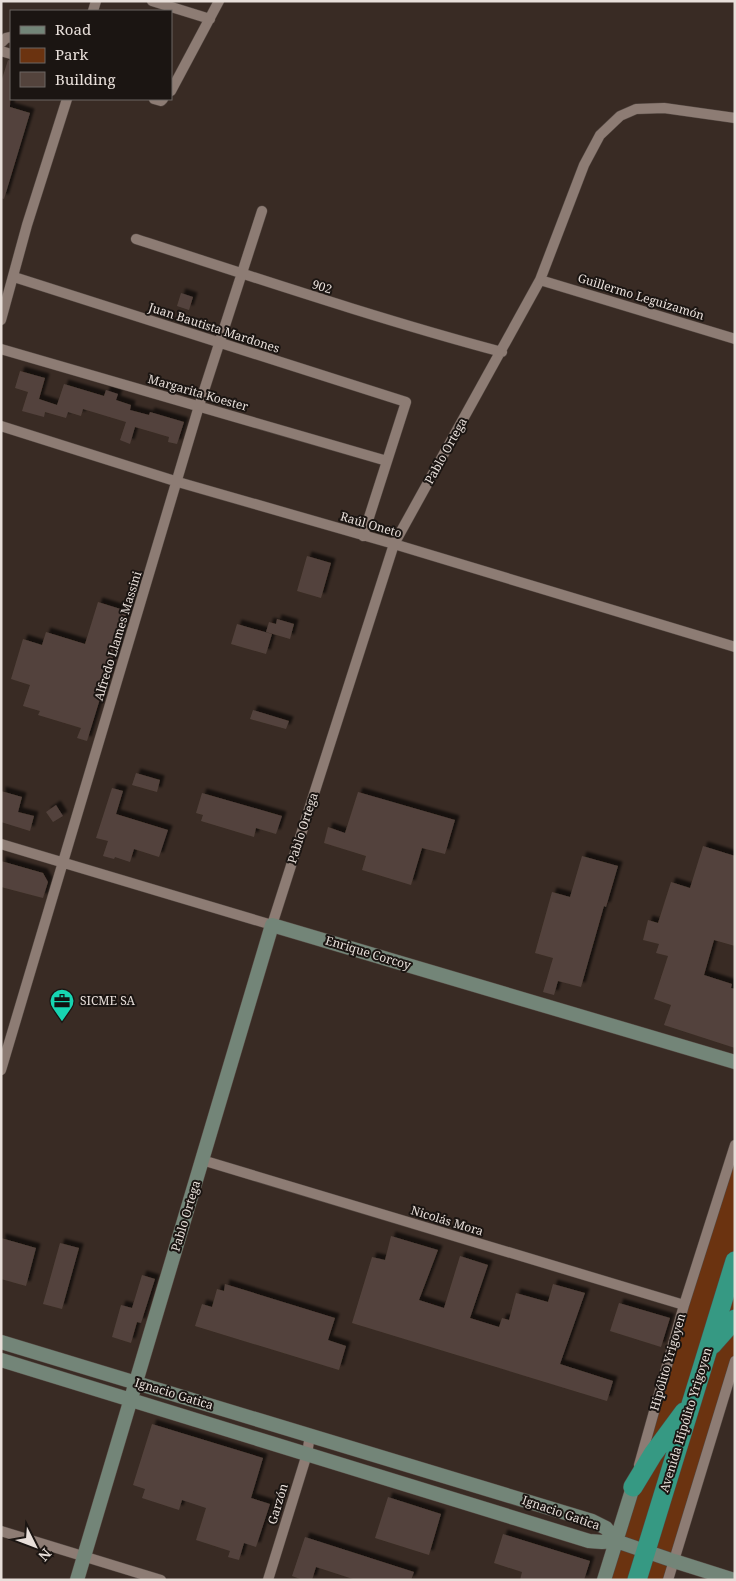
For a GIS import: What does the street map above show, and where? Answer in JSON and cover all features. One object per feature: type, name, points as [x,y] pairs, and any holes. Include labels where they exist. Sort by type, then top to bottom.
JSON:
[{"type":"highway","name":"Avenida Hipólito Yrigoyen","points":[[636,1578],[735,1261]]},
{"type":"highway","points":[[708,1350],[735,1319]]},
{"type":"highway","points":[[633,1487],[658,1447],[691,1404]]},
{"type":"main road","name":"Enrique Corcoy","points":[[272,925],[735,1062]]},
{"type":"main road","name":"Pablo Ortega","points":[[77,1580],[272,925]]},
{"type":"main road","name":"Ignacio Gatica","points":[[1,1342],[592,1521],[606,1528],[616,1541]]},
{"type":"main road","name":"Ignacio Gatica","points":[[1,1360],[131,1398],[589,1541],[616,1541]]},
{"type":"main road","name":"Hipólito Yrigoyen","points":[[604,1580],[633,1487]]},
{"type":"main road","points":[[616,1541],[734,1580]]},
{"type":"street","points":[[152,1],[210,19]]},
{"type":"street","points":[[172,89],[219,1]]},
{"type":"street","points":[[1,320],[27,226],[67,100]]},
{"type":"street","name":"Pablo Ortega","points":[[272,925],[394,544],[502,352],[540,280],[584,165],[600,136],[620,116],[636,109],[664,108],[735,118]]},
{"type":"street","name":"Alfredo Llames Massini","points":[[1,1070],[178,482],[199,406],[262,210]]},
{"type":"street","name":"902","points":[[136,239],[420,330],[502,352]]},
{"type":"street","name":"Juan Bautista Mardones","points":[[14,278],[406,402],[387,461]]},
{"type":"street","name":"Guillermo Leguizamón","points":[[540,280],[735,339]]},
{"type":"street","name":"Margarita Koester","points":[[1,349],[387,461]]},
{"type":"street","name":"Raúl Oneto","points":[[1,426],[178,482],[394,544],[735,647]]},
{"type":"street","points":[[363,536],[387,461]]},
{"type":"street","name":"Enrique Corcoy","points":[[1,844],[272,925]]},
{"type":"street","name":"Hipólito Yrigoyen","points":[[633,1487],[684,1305],[735,1146]]},
{"type":"street","name":"Nicolás Mora","points":[[202,1160],[684,1305]]},
{"type":"street","points":[[668,1580],[735,1361]]},
{"type":"street","name":"Garzón","points":[[268,1580],[307,1454],[310,1436]]},
{"type":"street","points":[[1,1531],[161,1580]]},
{"type":"green space","points":[[735,1145],[735,1361],[668,1580],[604,1580]]},
{"type":"building","points":[[8,60],[10,61],[10,107],[30,113],[4,199],[1,198],[1,82]]},
{"type":"building","points":[[181,293],[193,297],[189,310],[177,306]]},
{"type":"building","points":[[20,371],[45,378],[39,399],[57,405],[64,384],[104,396],[106,390],[118,394],[116,400],[131,405],[130,410],[149,415],[150,412],[184,422],[177,444],[168,442],[169,437],[135,427],[130,444],[120,440],[126,422],[83,409],[81,416],[68,412],[66,418],[45,412],[44,417],[22,411],[28,392],[15,388]]},
{"type":"building","points":[[307,556],[331,563],[321,598],[297,591]]},
{"type":"building","points":[[98,602],[127,611],[87,741],[77,738],[81,728],[38,715],[40,711],[23,706],[30,685],[11,679],[23,639],[42,645],[46,632],[85,644]]},
{"type":"building","points":[[277,619],[294,624],[290,639],[266,632],[269,622],[276,624]]},
{"type":"building","points":[[237,624],[272,634],[266,654],[231,644]]},
{"type":"building","points":[[253,710],[289,721],[286,729],[250,719]]},
{"type":"building","points":[[136,773],[160,780],[157,792],[132,785]]},
{"type":"building","points":[[112,788],[123,791],[116,814],[168,830],[159,857],[134,849],[130,862],[115,857],[114,859],[103,856],[108,841],[96,838]]},
{"type":"building","points":[[1,791],[22,797],[18,812],[34,816],[30,831],[1,822]]},
{"type":"building","points":[[358,792],[455,820],[445,854],[422,848],[411,885],[362,870],[366,856],[324,843],[328,827],[345,833]]},
{"type":"building","points":[[202,793],[282,816],[276,834],[256,828],[254,837],[201,821],[203,815],[196,813]]},
{"type":"building","points":[[56,805],[63,816],[53,822],[46,812]]},
{"type":"building","points":[[703,846],[735,856],[735,946],[714,940],[704,975],[732,984],[731,988],[735,989],[735,1048],[664,1025],[671,1005],[654,999],[668,956],[656,953],[659,944],[643,940],[648,920],[658,923],[671,882],[690,888]]},
{"type":"building","points":[[582,856],[618,866],[606,907],[604,906],[581,987],[558,981],[554,995],[543,992],[553,958],[535,953],[552,892],[570,897]]},
{"type":"building","points":[[1,861],[43,873],[48,882],[43,898],[1,887]]},
{"type":"building","points":[[391,1236],[438,1250],[419,1300],[444,1308],[460,1256],[488,1265],[470,1318],[499,1327],[502,1318],[509,1320],[516,1293],[548,1302],[553,1284],[585,1293],[560,1364],[613,1381],[607,1401],[352,1323],[372,1257],[385,1260]]},
{"type":"building","points":[[1,1238],[36,1248],[26,1286],[1,1279]]},
{"type":"building","points":[[60,1243],[79,1248],[62,1309],[43,1304]]},
{"type":"building","points":[[142,1275],[155,1279],[141,1323],[137,1322],[131,1343],[112,1337],[121,1305],[132,1308]]},
{"type":"building","points":[[225,1284],[335,1318],[328,1340],[346,1346],[339,1370],[195,1326],[202,1304],[212,1307],[217,1289],[224,1291]]},
{"type":"building","points":[[619,1303],[670,1318],[661,1347],[610,1331]]},
{"type":"building","points":[[152,1424],[263,1458],[251,1498],[270,1504],[256,1547],[244,1543],[239,1560],[228,1557],[230,1551],[196,1540],[206,1508],[182,1500],[179,1510],[142,1498],[145,1489],[133,1485]]},
{"type":"building","points":[[388,1497],[441,1514],[429,1555],[375,1538]]},
{"type":"building","points":[[503,1534],[590,1561],[584,1580],[520,1580],[522,1572],[494,1563]]},
{"type":"building","points":[[305,1537],[414,1572],[411,1580],[356,1580],[316,1567],[312,1580],[303,1580],[292,1576]]},
{"type":"place","name":"SICME SA","points":[[62,1022]]}]
